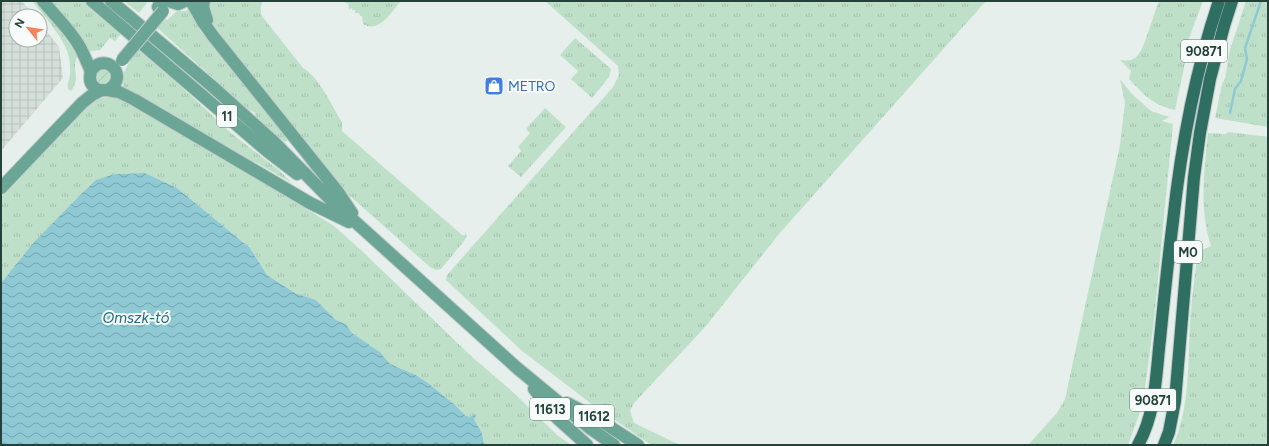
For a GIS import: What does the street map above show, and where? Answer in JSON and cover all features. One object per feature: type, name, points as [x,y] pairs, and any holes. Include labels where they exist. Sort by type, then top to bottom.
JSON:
[{"type":"highway","name":"90871","points":[[1138,445],[1143,436],[1151,413],[1173,220],[1192,102],[1202,55],[1219,1]]},
{"type":"highway","name":"M0","points":[[1164,445],[1169,432],[1175,401],[1194,177],[1200,133],[1215,57],[1232,1]]},
{"type":"main road","points":[[43,1],[78,44],[90,74],[93,86],[104,90],[121,93],[135,100],[310,203],[363,229]]},
{"type":"main road","name":"11","points":[[92,1],[267,151],[331,200]]},
{"type":"main road","name":"11","points":[[111,1],[213,87],[274,142],[331,200],[517,368],[591,429],[614,445]]},
{"type":"main road","points":[[56,129],[83,93],[90,74],[97,64],[106,63],[119,58],[165,5],[185,1]]},
{"type":"main road","points":[[191,1],[213,36],[338,192],[363,229]]},
{"type":"main road","points":[[204,1],[203,7],[206,19],[213,36]]},
{"type":"main road","points":[[1,188],[82,103],[92,95],[114,85],[117,77],[116,73],[119,58]]},
{"type":"main road","points":[[106,63],[112,66],[116,73]]},
{"type":"main road","name":"11613","points":[[517,368],[557,418],[587,445]]},
{"type":"main road","name":"11612","points":[[546,393],[598,418],[638,445]]},
{"type":"shaded area","points":[[1,1],[22,1],[28,8],[8,8],[8,48],[48,48],[48,33],[59,47],[63,78],[1,151]]},
{"type":"green space","points":[[32,1],[38,1],[43,8],[38,8]]},
{"type":"green space","points":[[49,1],[89,1],[124,30],[115,41],[110,38],[100,50],[85,52]]},
{"type":"green space","points":[[124,1],[145,1],[147,3],[139,13]]},
{"type":"green space","points":[[208,1],[263,1],[261,5],[262,16],[303,68],[315,78],[325,92],[342,122],[342,131],[462,235],[465,235],[465,231],[467,236],[464,241],[441,269],[436,270],[430,267],[336,182],[214,30],[208,15]]},
{"type":"green space","points":[[345,1],[401,1],[380,24],[369,26],[363,24],[362,16],[360,16],[359,13],[355,13],[355,10],[352,10],[352,8],[349,9],[348,3],[346,4]]},
{"type":"green space","points":[[545,1],[986,1],[779,234],[706,326],[634,403],[630,411],[634,423],[680,445],[651,445],[589,402],[521,350],[446,280],[447,275],[613,87],[619,75],[618,66]]},
{"type":"green space","points":[[1159,1],[1203,1],[1191,33],[1184,58],[1185,63],[1175,110],[1167,108],[1144,95],[1129,79],[1131,71],[1120,60],[1130,60],[1141,51]]},
{"type":"green space","points":[[1246,1],[1268,1],[1268,127],[1215,118],[1230,50]]},
{"type":"green space","points":[[191,9],[201,32],[289,139],[287,141],[284,142],[257,118],[254,112],[249,110],[155,26],[163,17],[167,20],[177,11]]},
{"type":"green space","points":[[48,14],[78,55],[75,64],[76,81],[71,91],[68,89],[70,72],[68,52],[48,21]]},
{"type":"green space","points":[[575,38],[611,69],[609,77],[592,98],[571,79],[578,71],[560,55]]},
{"type":"green space","points":[[137,49],[159,66],[231,133],[280,171],[292,183],[123,89],[124,72],[131,60],[128,58]]},
{"type":"green space","points":[[103,70],[108,72],[110,77],[108,82],[103,84],[98,82],[96,77],[98,72]]},
{"type":"green space","points":[[1120,79],[1132,94],[1151,111],[1169,117],[1162,121],[1173,124],[1154,320],[1143,404],[1128,445],[1028,445],[1057,413],[1065,399],[1120,145],[1125,103]]},
{"type":"green space","points":[[108,97],[123,98],[156,115],[334,226],[471,356],[514,393],[557,435],[571,445],[484,445],[482,433],[474,419],[466,416],[454,404],[416,375],[390,364],[380,352],[352,333],[346,324],[336,320],[316,300],[295,293],[267,275],[250,248],[177,188],[145,173],[115,174],[78,197],[34,242],[1,283],[1,197],[77,113],[93,100]]},
{"type":"green space","points":[[545,108],[566,127],[521,177],[508,166],[521,151],[518,147],[530,133],[526,129]]},
{"type":"green space","points":[[1229,132],[1268,137],[1268,445],[1173,445],[1179,431],[1185,401],[1190,322],[1199,240],[1200,251],[1211,246],[1207,232],[1204,204],[1204,176],[1208,133],[1225,134]]},
{"type":"water","name":"Omszk-tó","points":[[145,173],[177,188],[250,248],[267,275],[295,293],[316,300],[336,320],[346,324],[352,333],[380,352],[390,364],[416,375],[428,383],[466,416],[470,417],[476,414],[474,419],[482,433],[484,445],[1,445],[1,283],[34,242],[96,180],[115,174]]},
{"type":"waterway","points":[[1230,113],[1235,89],[1241,81],[1247,59],[1245,48],[1261,1]]},
{"type":"place","name":"METRO","points":[[494,86]]}]
